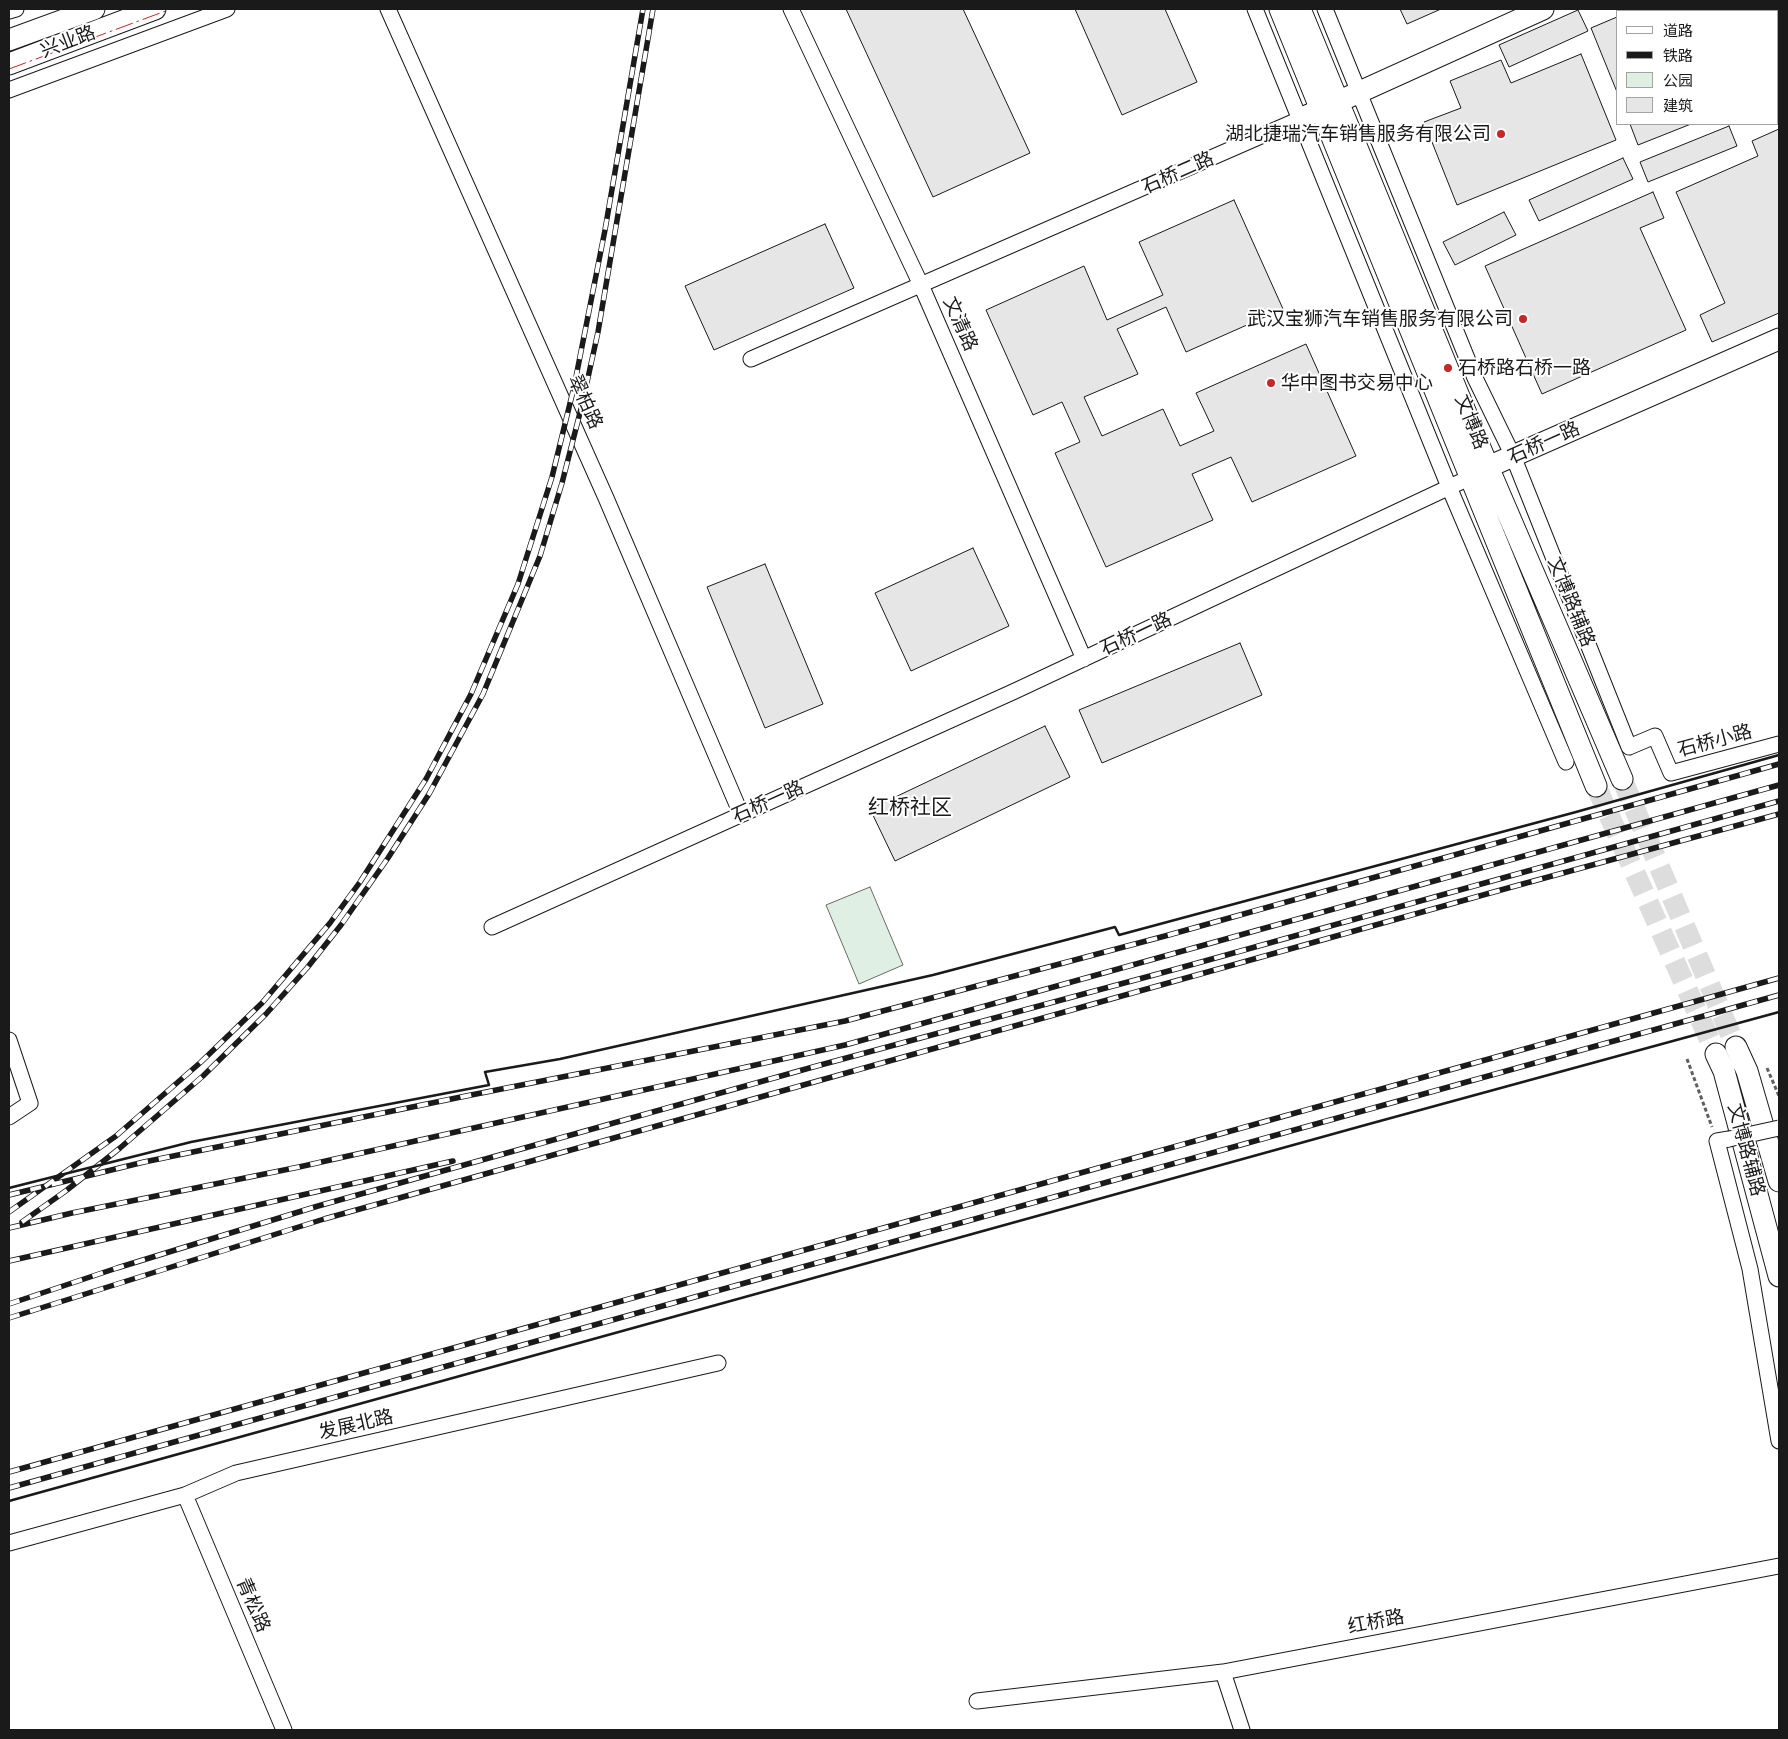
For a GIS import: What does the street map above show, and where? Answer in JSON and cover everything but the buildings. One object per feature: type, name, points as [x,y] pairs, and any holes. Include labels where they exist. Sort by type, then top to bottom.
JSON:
[{"type":"main road","name":"兴业路","points":[[9,40],[94,9]]},
{"type":"main road","name":"兴业路","points":[[9,64],[154,9]]},
{"type":"main road","name":"文博路","points":[[1280,9],[1330,106],[1480,472],[1622,779]]},
{"type":"main road","name":"文博路","points":[[1300,9],[1330,106]]},
{"type":"main road","name":"石桥二路","points":[[1300,119],[1543,9]]},
{"type":"main road","name":"石桥一路","points":[[1480,472],[1779,338]]},
{"type":"main road","points":[[1480,472],[1596,786]]},
{"type":"main road","points":[[1736,1047],[1747,1071],[1779,1181]]},
{"type":"main road","name":"文博路辅路","points":[[1716,1054],[1724,1071],[1779,1276]]},
{"type":"street","points":[[9,11],[16,9]]},
{"type":"street","points":[[9,90],[227,9]]},
{"type":"street","name":"翠柏路","points":[[388,9],[606,498],[741,814]]},
{"type":"street","name":"文清路","points":[[791,9],[920,285],[1084,659]]},
{"type":"street","points":[[1255,9],[1449,487],[1566,762]]},
{"type":"street","name":"文博路辅路","points":[[1325,9],[1475,378],[1513,456],[1629,747]]},
{"type":"street","name":"石桥二路","points":[[751,359],[1300,119]]},
{"type":"street","name":"石桥一路","points":[[492,928],[1084,659],[1480,472]]},
{"type":"street","name":"石桥小路","points":[[1629,747],[1655,736],[1671,773],[1779,744]]},
{"type":"street","points":[[9,1040],[30,1103],[9,1116]]},
{"type":"street","points":[[1779,1128],[1723,1140],[1750,1269],[1779,1441]]},
{"type":"street","name":"发展北路","points":[[9,1543],[185,1495],[236,1473],[718,1363]]},
{"type":"street","name":"青松路","points":[[185,1495],[284,1730]]},
{"type":"street","name":"红桥路","points":[[977,1701],[1223,1672],[1779,1566]]},
{"type":"street","points":[[1223,1672],[1242,1730]]},
{"type":"path","points":[[1687,1059],[1723,1140]]},
{"type":"green space","points":[[870,887],[903,965],[859,984],[826,905]]},
{"type":"tunnel","points":[[1622,779],[1736,1047]]},
{"type":"tunnel","points":[[1596,786],[1716,1054]]},
{"type":"railway","points":[[9,1212],[116,1136],[201,1062],[262,1003],[330,923],[360,882],[426,779],[471,694],[518,584],[552,477],[574,387],[605,230],[643,9]]},
{"type":"railway","points":[[22,1222],[67,1190],[120,1148],[203,1076],[266,1014],[307,968],[341,925],[388,858],[429,794],[483,694],[540,556],[562,483],[582,405],[598,332],[653,9]]},
{"type":"railway","points":[[9,1195],[144,1162],[845,1021],[1165,936],[1779,764]]},
{"type":"railway","points":[[9,1228],[72,1213],[299,1167],[845,1045],[1779,785]]},
{"type":"railway","points":[[9,1304],[117,1268],[318,1206],[813,1067],[1176,969],[1779,801]]},
{"type":"railway","points":[[9,1318],[324,1219],[1779,814]]},
{"type":"railway","points":[[9,1472],[1779,978]]},
{"type":"railway","points":[[9,1488],[1779,995]]},
{"type":"railway","points":[[9,1261],[453,1161]]},
{"type":"wall","points":[[9,1188],[191,1142],[489,1085],[485,1072],[560,1059],[933,975],[1115,927],[1119,935],[1576,812],[1779,755]]},
{"type":"wall","points":[[9,1501],[1779,1012]]},
{"type":"power","points":[[9,69],[171,9]]},
{"type":"place","name":"湖北捷瑞汽车销售服务有限公司","points":[[1501,134]]},
{"type":"place","name":"武汉宝狮汽车销售服务有限公司","points":[[1523,319]]},
{"type":"place","name":"石桥路石桥一路","points":[[1448,368]]},
{"type":"place","name":"华中图书交易中心","points":[[1271,383]]},
{"type":"district","name":"红桥社区","points":[[910,808]]}]
